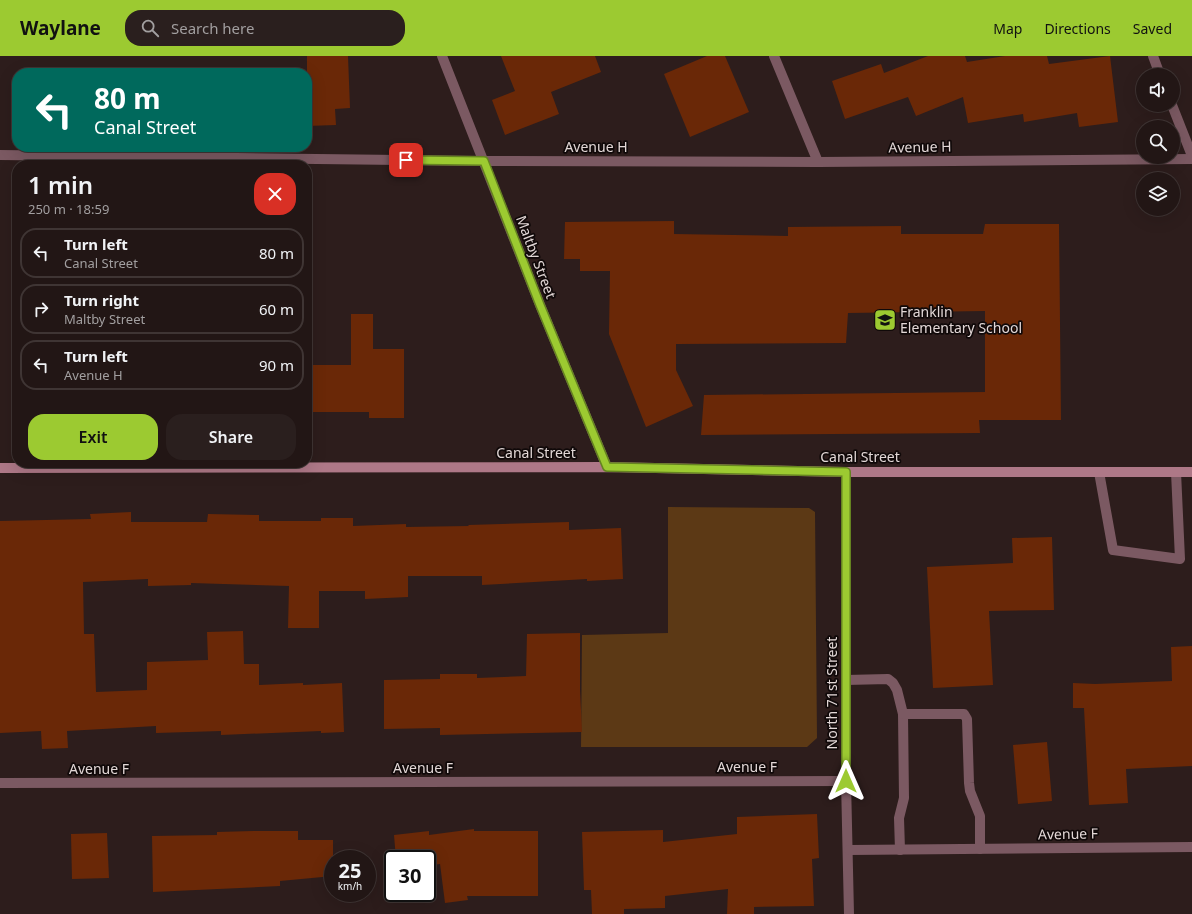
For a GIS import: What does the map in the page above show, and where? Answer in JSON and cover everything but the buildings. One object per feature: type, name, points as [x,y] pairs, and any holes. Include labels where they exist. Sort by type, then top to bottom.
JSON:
[{"type":"street","name":"Maltby Street","points":[[442,56],[540,305],[607,467]]},
{"type":"street","points":[[774,56],[818,162]]},
{"type":"street","points":[[1153,56],[1157,68]]},
{"type":"street","points":[[1175,112],[1192,158]]},
{"type":"street","name":"Avenue H","points":[[0,155],[484,161],[818,162],[1192,158]]},
{"type":"street","name":"Canal Street","points":[[312,467],[607,467],[846,472],[1192,472]]},
{"type":"street","name":"Canal Street","points":[[0,468],[12,468]]},
{"type":"street","name":"North 71st Street","points":[[846,472],[846,781],[849,850],[849,914]]},
{"type":"street","points":[[1099,472],[1113,550],[1180,559],[1176,472]]},
{"type":"street","points":[[846,680],[888,679],[893,683],[897,690],[903,714],[904,798],[899,818],[900,850]]},
{"type":"street","points":[[903,714],[964,714],[967,719],[969,783],[970,791],[980,816],[980,849]]},
{"type":"street","name":"Avenue F","points":[[0,783],[846,781]]},
{"type":"street","name":"Avenue F","points":[[849,850],[1192,847]]},
{"type":"shaded area","points":[[668,507],[809,508],[815,512],[817,738],[807,747],[581,747],[582,635],[668,633]]},
{"type":"place","name":"Franklin Elementary School","points":[[885,320]]},
{"type":"route","points":[[406,160],[484,161],[540,305],[607,467],[846,472],[846,781]]}]
